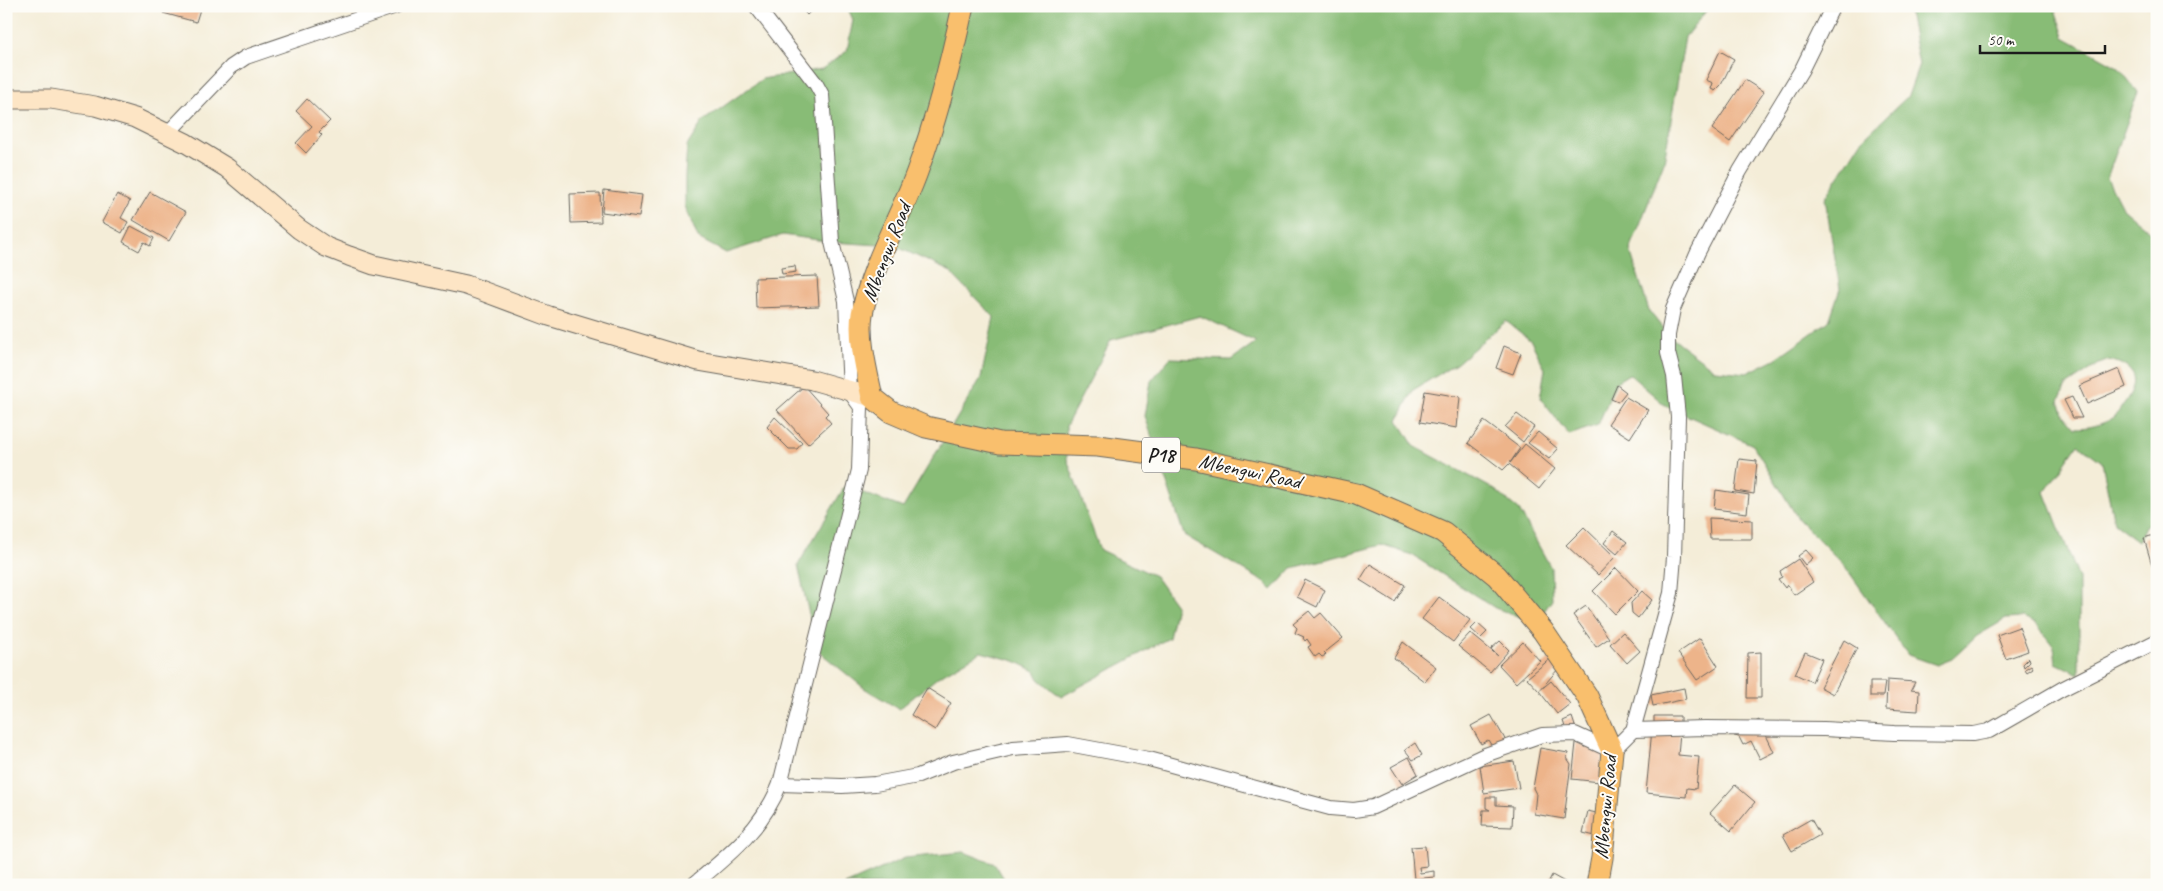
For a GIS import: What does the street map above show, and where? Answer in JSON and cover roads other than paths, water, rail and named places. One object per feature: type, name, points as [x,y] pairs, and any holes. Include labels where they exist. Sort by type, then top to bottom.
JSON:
[{"type":"main road","name":"Mbengwi Road","points":[[963,6],[952,61],[917,172],[877,266],[862,315],[864,362],[872,397],[891,412],[926,427],[1000,444],[1098,446],[1196,459],[1356,494],[1443,532],[1497,576],[1542,631],[1587,696],[1612,751],[1602,858],[1597,885]]},
{"type":"street","points":[[168,134],[231,68],[246,57],[396,6]]},
{"type":"street","points":[[693,885],[751,834],[768,810],[780,784],[859,470],[861,407],[850,392],[846,301],[832,242],[822,95],[816,84],[756,6]]},
{"type":"street","points":[[780,784],[842,786],[875,784],[918,776],[953,762],[1013,748],[1068,744],[1148,759],[1330,808],[1354,810],[1373,807],[1485,754],[1542,735],[1575,734],[1612,751],[1634,730],[1671,593],[1674,557],[1678,417],[1674,376],[1668,353],[1668,335],[1673,309],[1698,252],[1740,171],[1802,69],[1833,6]]},
{"type":"street","points":[[6,99],[51,99],[95,106],[135,118],[168,134],[227,168],[299,229],[326,247],[374,265],[466,285],[549,316],[698,361],[812,380],[872,397]]},
{"type":"street","points":[[1634,730],[1705,728],[1824,729],[1894,733],[1973,734],[1989,731],[2062,689],[2157,641]]}]
